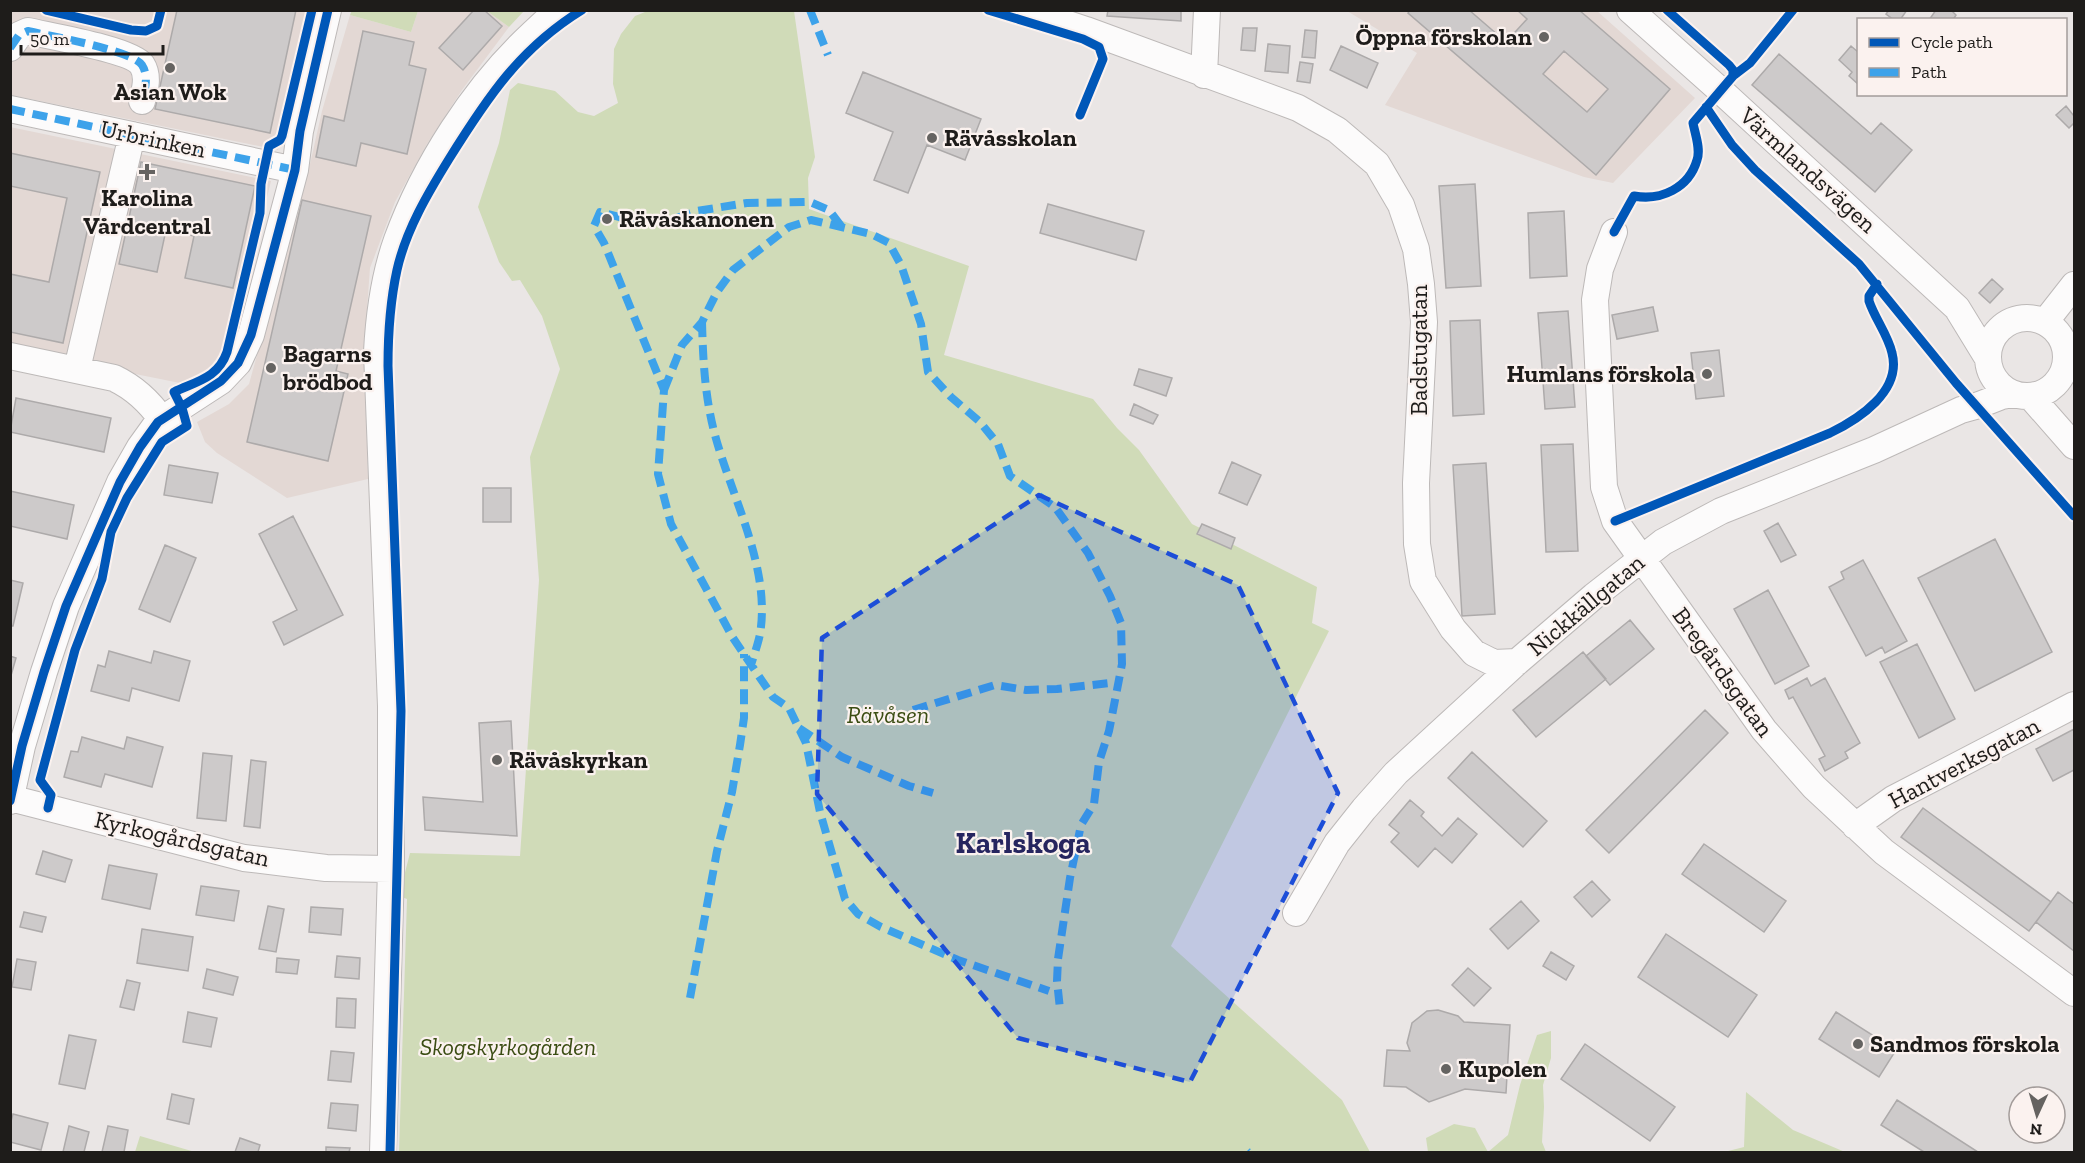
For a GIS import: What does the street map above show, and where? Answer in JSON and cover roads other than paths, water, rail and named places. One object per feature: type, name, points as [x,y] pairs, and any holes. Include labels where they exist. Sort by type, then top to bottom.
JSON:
[{"type":"street","points":[[11,799],[22,746],[66,606],[120,482],[140,447],[162,420],[221,381],[238,363],[251,335],[295,170],[300,130],[328,10]]},
{"type":"street","points":[[383,1152],[391,869],[391,706],[377,352],[380,310],[397,240],[418,190],[448,138],[492,75],[523,42],[560,10]]},
{"type":"street","name":"Badstugatan","points":[[1026,10],[1298,108],[1337,130],[1377,164],[1401,205],[1416,249],[1422,293],[1424,322],[1416,483],[1417,544],[1423,581],[1453,629],[1474,653],[1494,663],[1517,662]]},
{"type":"street","points":[[1204,75],[1207,10]]},
{"type":"street","name":"Värmlandsvägen","points":[[1630,10],[1957,308],[1988,361]]},
{"type":"street","points":[[10,48],[19,35],[28,31],[90,44],[135,59],[145,70],[146,83],[142,101]]},
{"type":"street","name":"Urbrinken","points":[[10,109],[295,170]]},
{"type":"street","points":[[76,369],[132,135]]},
{"type":"street","name":"Bregårdsgatan","points":[[1614,232],[1600,269],[1595,300],[1604,487],[1615,521],[1764,730],[1814,787],[1884,852],[2074,993]]},
{"type":"street","points":[[2045,322],[2074,285]]},
{"type":"street","name":"Värmlandsvägen","points":[[1957,308],[1983,315],[2018,319]]},
{"type":"street","points":[[1961,410],[1988,361],[1990,344],[1995,334],[2005,325],[2018,319],[2032,318],[2045,322],[2070,342],[2066,363],[2055,386],[2043,394],[2022,396]]},
{"type":"street","points":[[10,356],[114,378],[128,385],[149,402],[162,420]]},
{"type":"street","points":[[1988,361],[1997,384],[2022,396],[2074,446]]},
{"type":"street","points":[[2060,379],[2061,401],[2065,412],[2074,424]]},
{"type":"street","name":"Nickkällgatan","points":[[1296,913],[1337,843],[1396,773],[1438,732],[1517,662],[1663,542],[1721,511],[1874,450],[1961,410],[2002,396],[2022,396]]},
{"type":"street","name":"Hantverksgatan","points":[[1855,826],[1893,799],[2074,705]]},
{"type":"street","name":"Kyrkogårdsgatan","points":[[11,799],[244,858],[326,868],[391,869]]},
{"type":"place","name":"Öppna förskolan","points":[[1544,37]]},
{"type":"place","name":"Asian Wok","points":[[170,68]]},
{"type":"place","name":"Rävåsskolan","points":[[932,138]]},
{"type":"place","name":"Karolina Vårdcentral","points":[[147,172]]},
{"type":"place","name":"Rävåskanonen","points":[[607,219]]},
{"type":"place","name":"Bagarns brödbod","points":[[271,368]]},
{"type":"place","name":"Humlans förskola","points":[[1707,374]]},
{"type":"place","name":"Rävåskyrkan","points":[[497,760]]},
{"type":"place","name":"Sandmos förskola","points":[[1858,1044]]},
{"type":"place","name":"Kupolen","points":[[1446,1069]]},
{"type":"district","name":"Karlskoga","points":[[1023,843]]},
{"type":"park label","name":"Rävåsen","points":[[888,715]]},
{"type":"park label","name":"Skogskyrkogården","points":[[508,1047]]}]
